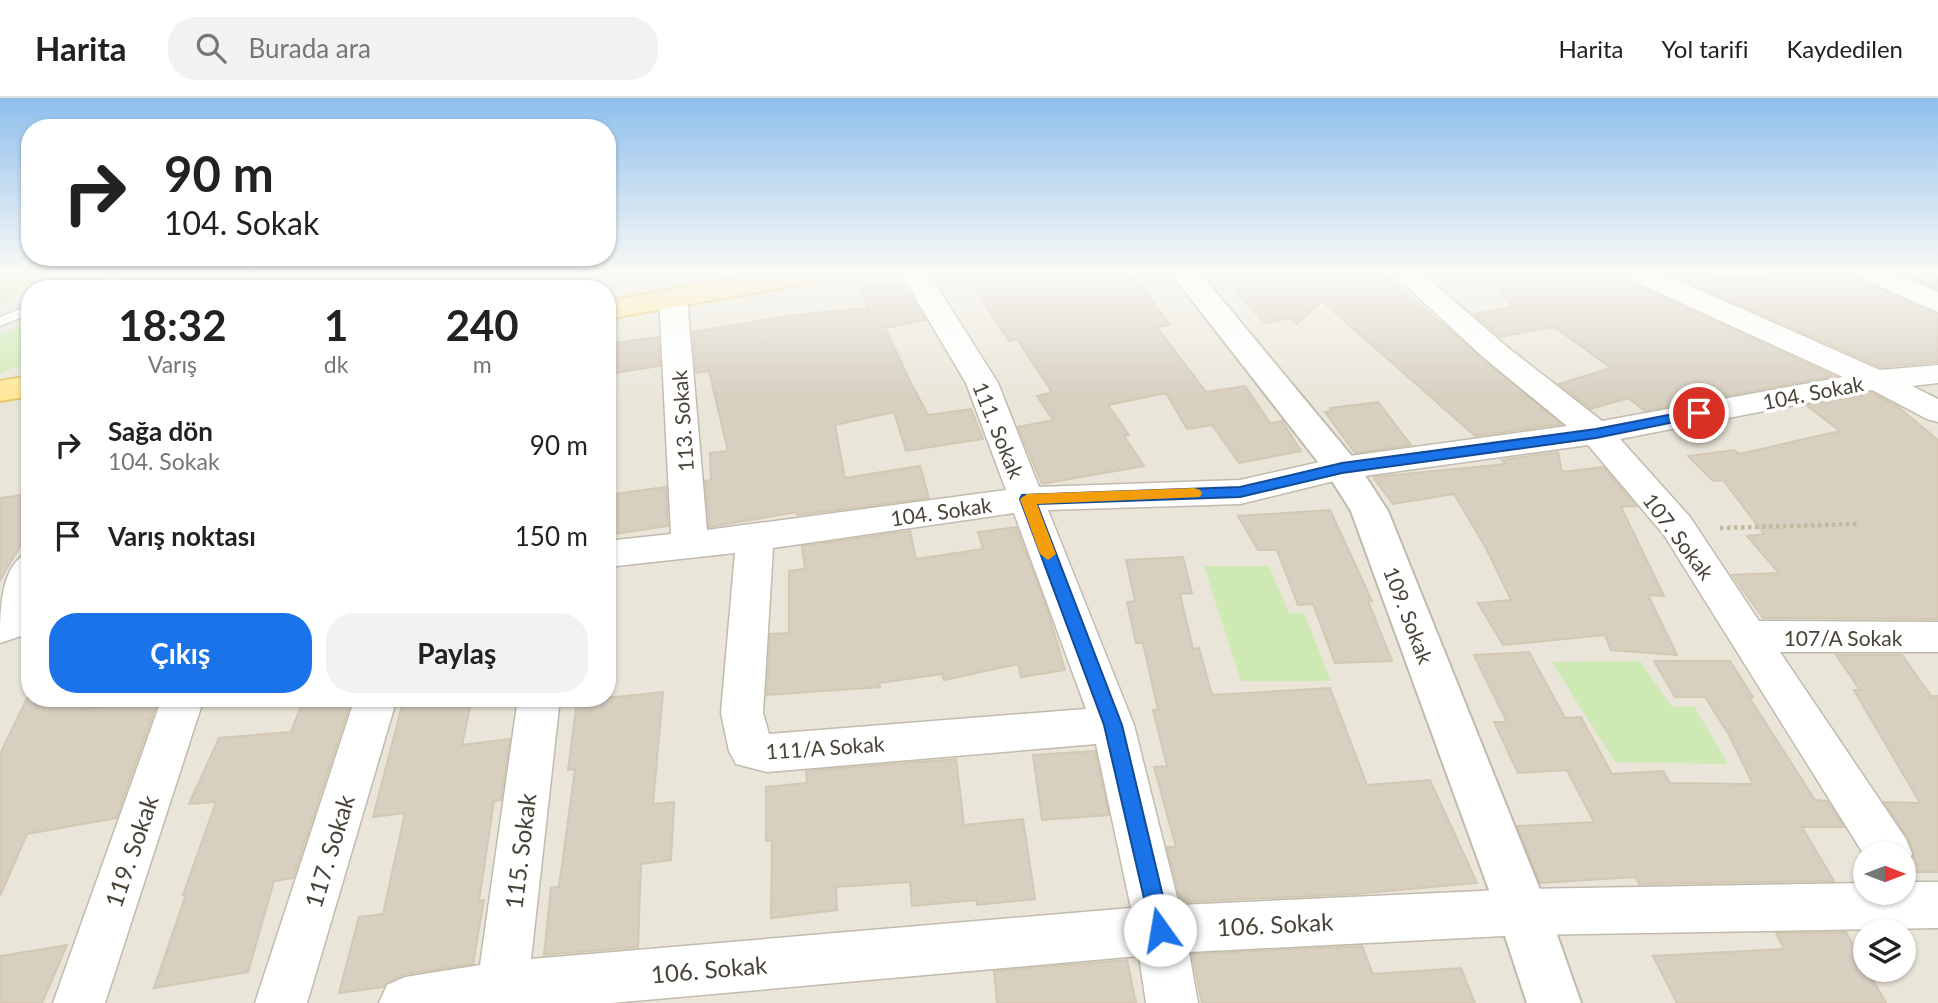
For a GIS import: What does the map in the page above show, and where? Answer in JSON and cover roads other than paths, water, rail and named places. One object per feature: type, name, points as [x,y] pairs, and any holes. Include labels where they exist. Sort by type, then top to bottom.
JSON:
[{"type":"main road","points":[[0,391],[21,388]]},
{"type":"main road","points":[[0,416],[21,412]]},
{"type":"street","name":"113. Sokak","points":[[674,314],[690,544]]},
{"type":"street","name":"111. Sokak","points":[[940,314],[982,383],[1113,725],[1160,930],[1172,1003]]},
{"type":"street","name":"109. Sokak","points":[[1218,314],[1342,468],[1369,511],[1523,912],[1554,1003]]},
{"type":"street","name":"107. Sokak","points":[[1452,314],[1494,352],[1596,433],[1677,526],[1881,842]]},
{"type":"street","points":[[1730,314],[1876,380],[1938,412]]},
{"type":"street","name":"104. Sokak","points":[[616,553],[755,538],[1027,499],[1240,492],[1342,468],[1596,433],[1876,380],[1938,374]]},
{"type":"street","name":"111/A Sokak","points":[[755,538],[742,713],[751,751],[767,753],[1113,725]]},
{"type":"street","points":[[0,611],[21,579]]},
{"type":"street","points":[[0,628],[21,620]]},
{"type":"street","name":"107/A Sokak","points":[[1749,636],[1938,637]]},
{"type":"street","name":"119. Sokak","points":[[79,1003],[180,707]]},
{"type":"street","name":"117. Sokak","points":[[281,1003],[373,707]]},
{"type":"street","name":"115. Sokak","points":[[501,995],[538,707]]},
{"type":"street","name":"106. Sokak","points":[[405,1003],[1160,930],[1523,912],[1926,904]]},
{"type":"lane","points":[[0,322],[18,314]]}]
